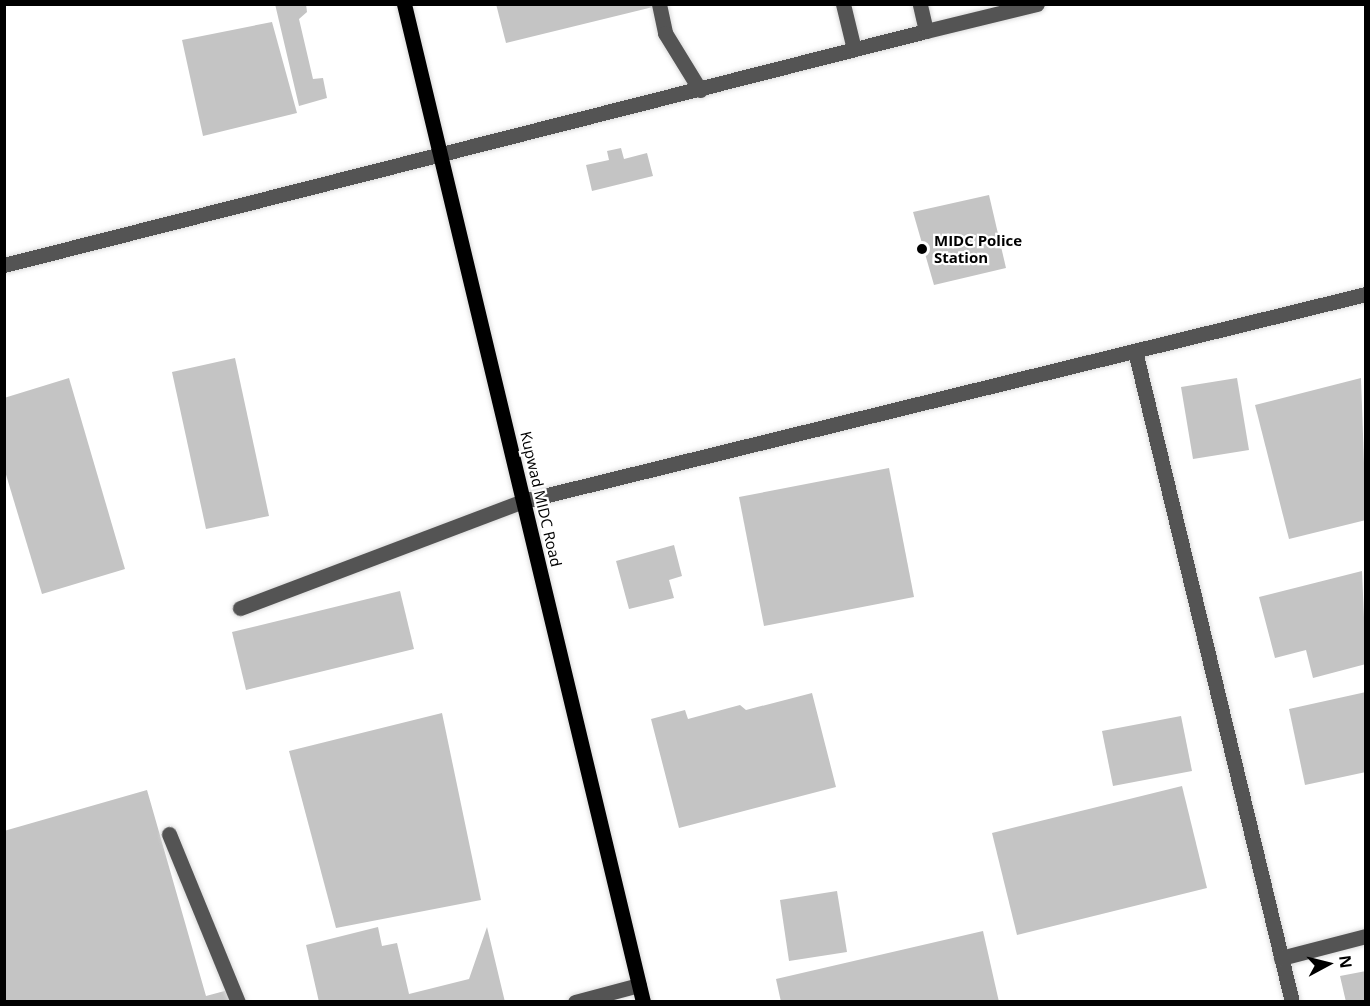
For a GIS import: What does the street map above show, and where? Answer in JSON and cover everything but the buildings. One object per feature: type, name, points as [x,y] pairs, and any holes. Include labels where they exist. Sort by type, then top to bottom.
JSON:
[{"type":"main road","name":"Kupwad MIDC Road","points":[[404,4],[643,1002]]},
{"type":"street","points":[[659,4],[665,33],[700,90]]},
{"type":"street","points":[[843,4],[854,49]]},
{"type":"street","points":[[920,4],[926,31]]},
{"type":"street","points":[[4,266],[441,159],[854,49],[1037,4]]},
{"type":"street","points":[[240,608],[523,501],[1365,294]]},
{"type":"street","points":[[1135,351],[1292,1002]]},
{"type":"street","points":[[169,834],[238,1002]]},
{"type":"street","points":[[1281,958],[1365,936]]},
{"type":"street","points":[[575,1002],[639,985]]},
{"type":"place","name":"MIDC Police Station","points":[[922,249]]}]
